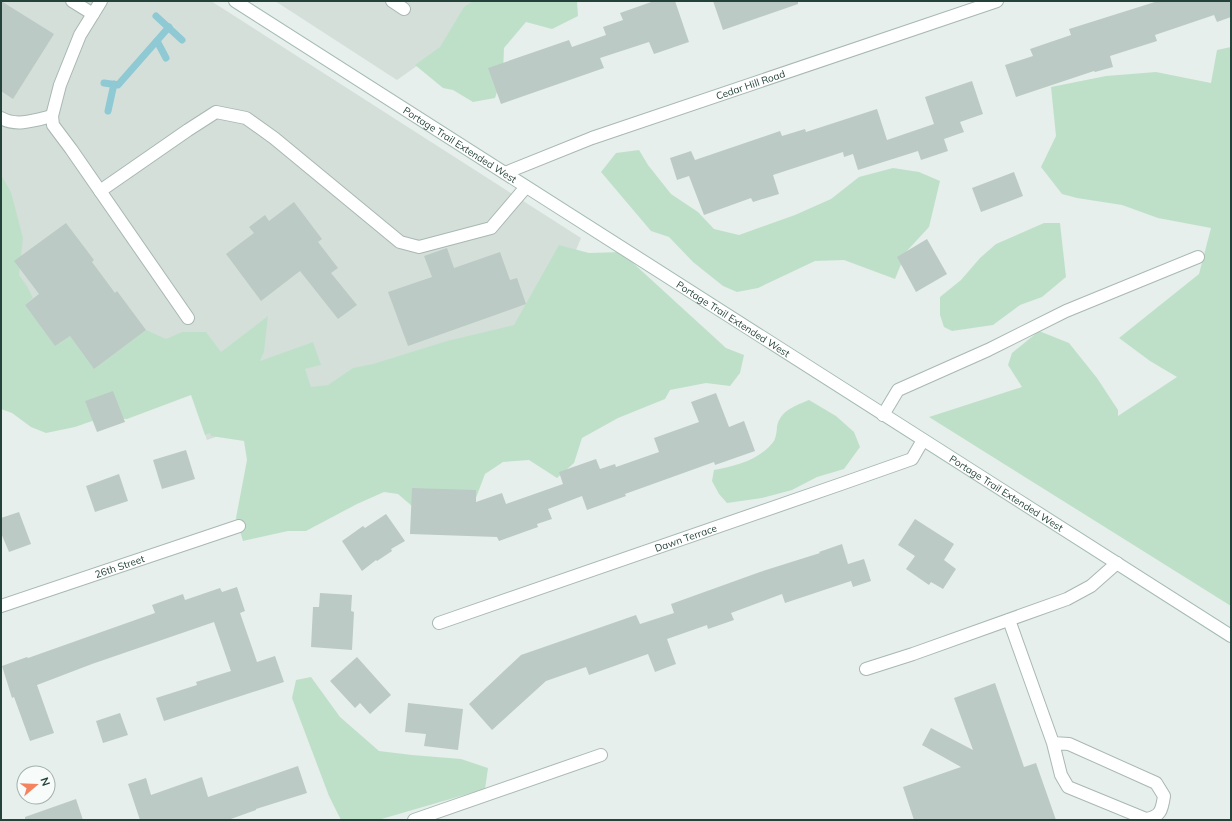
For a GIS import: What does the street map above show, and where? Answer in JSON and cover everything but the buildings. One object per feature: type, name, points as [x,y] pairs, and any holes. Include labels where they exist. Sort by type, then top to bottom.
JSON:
[{"type":"street","points":[[72,1],[93,14]]},
{"type":"street","points":[[102,1],[80,35],[60,85],[52,116],[53,124],[188,318]]},
{"type":"street","name":"Portage Trail Extended West","points":[[235,1],[1231,636]]},
{"type":"street","points":[[392,1],[404,8]]},
{"type":"street","name":"Cedar Hill Road","points":[[505,173],[592,138],[997,1]]},
{"type":"street","points":[[100,191],[216,112],[246,118],[274,138],[400,242],[419,247],[491,228],[526,186]]},
{"type":"street","points":[[1,118],[8,122],[27,122],[52,116]]},
{"type":"street","points":[[883,415],[898,390],[988,350],[1066,311],[1198,257]]},
{"type":"street","name":"Dawn Terrace","points":[[439,622],[912,459],[923,440]]},
{"type":"street","name":"26th Street","points":[[1,606],[239,526]]},
{"type":"street","points":[[866,669],[1009,620],[1073,595],[1091,586],[1117,563]]},
{"type":"street","points":[[1009,620],[1053,743],[1061,775],[1068,787],[1146,819],[1152,818],[1158,814],[1162,806],[1164,796],[1156,783],[1069,744],[1053,743]]},
{"type":"street","points":[[414,820],[601,756]]},
{"type":"shaded area","points":[[1,1],[211,1],[581,238],[545,325],[207,440],[178,353],[73,393],[1,294]]},
{"type":"shaded area","points":[[275,1],[508,1],[397,80]]},
{"type":"green space","points":[[473,1],[577,1],[578,16],[552,29],[526,22],[504,48],[503,74],[495,98],[473,102],[453,90],[443,88],[415,65],[440,47],[464,7]]},
{"type":"green space","points":[[1231,47],[1231,606],[929,417],[1022,387],[1008,365],[1012,353],[1039,331],[1069,343],[1097,378],[1118,410],[1118,416],[1177,377],[1150,361],[1119,338],[1199,274],[1211,228],[1158,218],[1122,205],[1077,198],[1062,194],[1041,167],[1056,136],[1051,87],[1106,76],[1156,72],[1211,83],[1217,50]]},
{"type":"green space","points":[[639,150],[648,165],[671,194],[698,212],[714,229],[739,235],[795,215],[831,199],[859,177],[893,168],[919,172],[940,181],[929,227],[906,252],[895,279],[844,260],[815,261],[758,288],[737,292],[723,286],[693,262],[669,237],[651,231],[601,172],[616,153]]},
{"type":"green space","points":[[1,175],[11,192],[23,238],[19,275],[33,298],[25,305],[55,346],[70,336],[94,369],[146,330],[166,339],[182,332],[206,332],[221,352],[268,316],[264,352],[260,361],[313,342],[321,365],[305,369],[311,387],[328,385],[353,368],[373,364],[447,341],[514,325],[559,245],[589,253],[621,252],[726,348],[744,355],[740,373],[730,386],[706,383],[670,390],[665,399],[618,418],[582,438],[574,463],[557,478],[529,460],[503,462],[485,474],[474,503],[420,513],[398,494],[384,492],[357,504],[306,531],[288,531],[243,541],[236,518],[247,460],[244,441],[211,436],[210,433],[205,435],[191,395],[127,419],[108,418],[95,420],[75,427],[46,433],[31,427],[12,413],[1,409]]},
{"type":"green space","points":[[1044,223],[1060,223],[1066,277],[1042,297],[1020,305],[993,325],[952,331],[944,327],[940,315],[940,297],[961,280],[980,258],[996,244]]},
{"type":"green space","points":[[809,400],[836,416],[854,432],[860,447],[844,469],[817,477],[792,490],[762,498],[727,503],[719,494],[712,481],[714,470],[739,464],[762,453],[774,441],[777,426],[785,412]]},
{"type":"green space","points":[[311,677],[340,717],[379,751],[461,759],[488,768],[485,789],[378,820],[341,820],[329,796],[292,698],[296,680]]},
{"type":"waterway","points":[[156,16],[182,40]]},
{"type":"waterway","points":[[104,83],[118,85],[169,27]]},
{"type":"waterway","points":[[157,41],[166,58]]},
{"type":"waterway","points":[[108,111],[114,84]]}]
